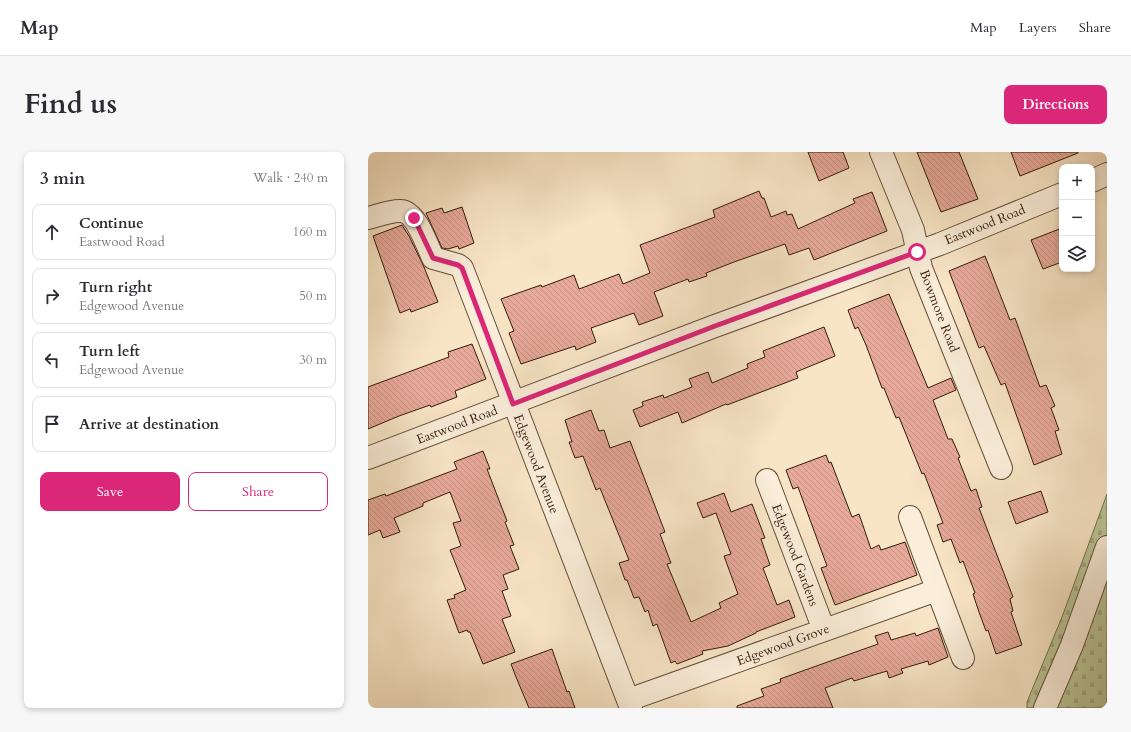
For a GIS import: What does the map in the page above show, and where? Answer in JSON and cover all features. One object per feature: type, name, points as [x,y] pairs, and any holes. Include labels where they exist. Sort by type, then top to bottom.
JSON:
[{"type":"street","name":"Bowmore Road","points":[[881,152],[913,230],[921,268],[1001,468]]},
{"type":"street","points":[[1095,180],[1107,174]]},
{"type":"street","name":"Eastwood Road","points":[[368,458],[513,404],[722,323],[917,252],[1059,195]]},
{"type":"street","name":"Edgewood Avenue","points":[[368,218],[397,211],[408,212],[414,218],[433,258],[458,265],[462,268],[629,704]]},
{"type":"street","name":"Edgewood Gardens","points":[[767,480],[824,630]]},
{"type":"street","points":[[910,517],[963,658]]},
{"type":"street","points":[[1045,708],[1072,645],[1107,547]]},
{"type":"street","name":"Edgewood Grove","points":[[629,704],[824,630],[937,590]]},
{"type":"green space","points":[[1107,494],[1107,708],[1027,708],[1027,702],[1062,617]]},
{"type":"building","points":[[808,152],[843,152],[849,168],[819,181]]},
{"type":"building","points":[[917,152],[959,152],[978,199],[941,212]]},
{"type":"building","points":[[1011,152],[1078,152],[1078,153],[1020,176]]},
{"type":"building","points":[[759,191],[762,198],[764,198],[771,217],[786,211],[787,215],[792,214],[798,229],[855,203],[853,199],[872,192],[887,231],[814,260],[809,248],[789,255],[785,244],[734,262],[706,273],[707,276],[689,282],[688,279],[654,292],[663,316],[639,325],[634,313],[591,328],[596,342],[576,350],[575,346],[521,364],[509,333],[514,331],[501,299],[541,285],[542,287],[574,275],[579,289],[619,274],[623,284],[650,273],[640,245],[715,217],[713,210]]},
{"type":"building","points":[[462,207],[474,243],[459,249],[458,246],[448,249],[442,248],[426,213],[442,208],[444,213]]},
{"type":"building","points":[[402,225],[424,267],[438,302],[411,312],[410,309],[400,313],[373,236]]},
{"type":"building","points":[[1059,229],[1059,263],[1043,269],[1031,240]]},
{"type":"building","points":[[985,256],[1010,320],[1015,318],[1040,387],[1046,385],[1055,406],[1051,408],[1059,430],[1055,431],[1062,454],[1034,465],[1005,383],[1001,385],[984,346],[979,348],[949,271]]},
{"type":"building","points":[[889,294],[928,388],[951,378],[956,390],[933,400],[948,439],[952,439],[960,457],[958,458],[971,491],[976,489],[982,507],[979,508],[1013,597],[1010,599],[1013,611],[1011,612],[1022,645],[996,654],[988,630],[986,631],[979,612],[973,594],[975,593],[963,561],[960,563],[951,539],[943,542],[937,525],[943,523],[924,473],[922,474],[899,417],[896,418],[884,388],[882,388],[858,327],[855,329],[848,310]]},
{"type":"building","points":[[824,327],[835,356],[796,372],[798,378],[727,405],[726,404],[682,423],[678,412],[640,427],[633,410],[643,406],[642,402],[663,395],[664,398],[692,387],[689,379],[708,372],[712,383],[748,368],[747,364],[765,357],[763,351]]},
{"type":"building","points":[[472,344],[486,379],[455,391],[457,397],[431,407],[430,405],[399,416],[368,429],[368,387],[449,357],[448,352]]},
{"type":"building","points":[[591,410],[599,431],[604,430],[610,448],[630,441],[665,532],[660,534],[671,563],[667,564],[691,622],[721,608],[719,603],[738,594],[724,556],[731,554],[716,513],[703,518],[697,503],[724,493],[731,512],[752,504],[765,538],[761,539],[770,565],[763,568],[777,605],[789,600],[795,617],[756,632],[728,646],[702,651],[703,654],[677,664],[675,661],[671,663],[657,624],[653,626],[648,610],[645,612],[639,597],[634,598],[627,580],[625,580],[619,563],[629,560],[600,488],[596,490],[583,456],[575,458],[569,442],[572,442],[565,420]]},
{"type":"building","points":[[483,451],[490,469],[487,469],[507,521],[505,522],[514,545],[510,546],[519,569],[503,575],[508,589],[502,591],[511,616],[502,619],[515,652],[483,664],[470,632],[467,630],[459,633],[447,600],[455,598],[454,595],[466,590],[450,550],[461,546],[453,523],[461,521],[450,492],[423,503],[423,506],[394,518],[400,532],[383,538],[380,530],[368,535],[368,500],[385,494],[386,496],[457,469],[454,462]]},
{"type":"building","points":[[826,455],[829,463],[831,462],[852,517],[859,514],[871,549],[879,545],[881,550],[905,542],[917,575],[835,605],[821,568],[827,566],[798,487],[793,489],[786,470]]},
{"type":"building","points":[[1041,491],[1048,512],[1016,524],[1008,502]]},
{"type":"building","points":[[938,628],[948,657],[929,665],[928,661],[901,669],[903,673],[889,678],[887,671],[854,681],[852,678],[825,688],[833,708],[737,708],[737,706],[764,696],[761,689],[781,682],[780,679],[878,644],[875,636],[888,632],[891,640],[915,633],[916,636]]},
{"type":"building","points":[[552,649],[567,692],[569,691],[575,708],[529,708],[511,664]]},
{"type":"route","points":[[414,218],[433,258],[438,261],[458,265],[462,268],[513,404],[715,326],[917,252]]}]
